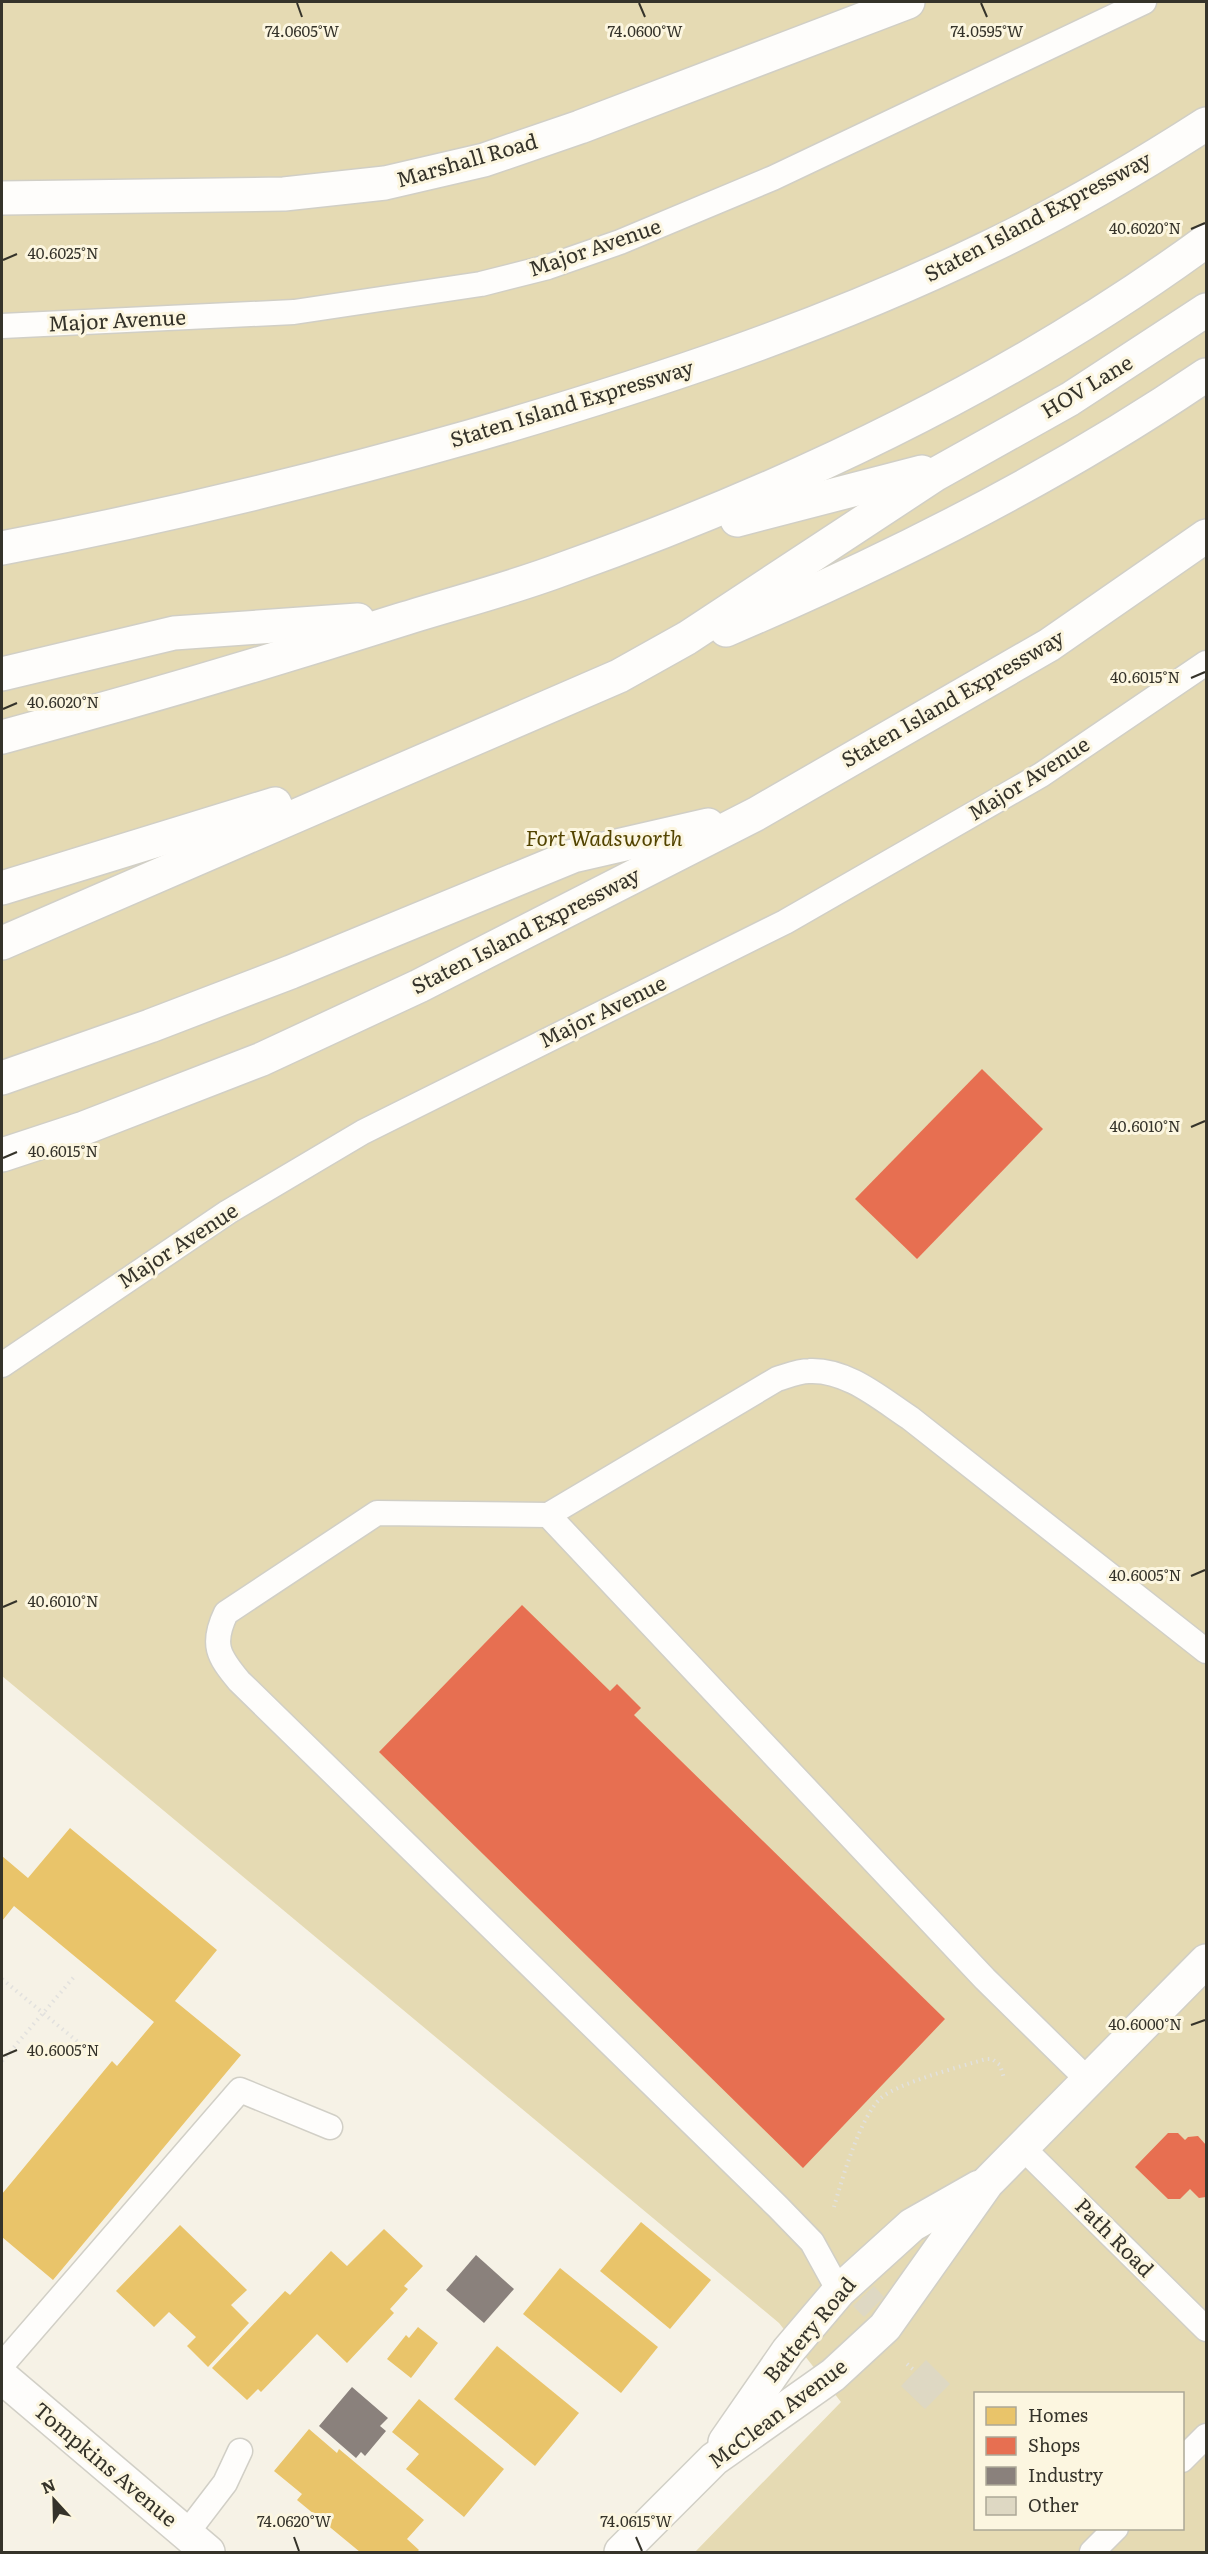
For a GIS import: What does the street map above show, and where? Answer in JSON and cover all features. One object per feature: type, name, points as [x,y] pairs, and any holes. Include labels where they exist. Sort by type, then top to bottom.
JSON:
[{"type":"main road","name":"Marshall Road","points":[[2,198],[284,194],[385,183],[484,160],[580,127],[908,2]]},
{"type":"main road","name":"Staten Island Expressway","points":[[2,548],[207,505],[392,459],[567,410],[740,351],[843,312],[990,247],[1141,165],[1206,124]]},
{"type":"main road","points":[[562,570],[791,480],[1000,374],[1119,301],[1204,242]]},
{"type":"main road","name":"HOV Lane","points":[[964,458],[1070,399],[1206,310]]},
{"type":"main road","points":[[2,943],[806,596],[973,515],[1140,420],[1206,375]]},
{"type":"main road","points":[[2,737],[214,679],[640,545],[908,477],[964,458]]},
{"type":"main road","points":[[2,888],[337,784],[619,676],[687,638],[964,458]]},
{"type":"main road","name":"Staten Island Expressway","points":[[2,1155],[84,1128],[262,1059],[419,986],[756,814],[1049,645],[1206,536]]},
{"type":"main road","points":[[2,674],[174,633],[411,617]]},
{"type":"main road","points":[[2,1078],[150,1026],[291,972],[573,856],[756,814]]},
{"type":"main road","name":"Battery Road","points":[[885,2327],[987,2183],[1206,1961]]},
{"type":"main road","name":"Battery Road","points":[[714,2459],[782,2360],[839,2290],[912,2225],[987,2183]]},
{"type":"main road","name":"McClean Avenue","points":[[621,2553],[714,2459],[833,2375],[885,2327]]},
{"type":"main road","name":"Tompkins Avenue","points":[[2,2377],[197,2543]]},
{"type":"lane","name":"Major Avenue","points":[[2,326],[294,312],[481,284],[548,267],[621,242],[773,178],[1144,2]]},
{"type":"lane","name":"Major Avenue","points":[[2,1365],[228,1212],[363,1132],[785,922],[1041,775],[1206,663]]},
{"type":"lane","points":[[839,2290],[812,2242],[778,2207],[223,1663],[216,1643],[219,1627],[226,1613],[377,1513],[548,1515],[777,1379],[808,1371],[832,1372],[862,1386],[910,1418],[1206,1651]]},
{"type":"lane","points":[[548,1515],[985,1979],[1088,2080]]},
{"type":"lane","points":[[2,2365],[240,2090],[330,2127]]},
{"type":"lane","name":"Path Road","points":[[1022,2147],[1206,2329]]},
{"type":"lane","points":[[1184,2458],[1206,2436]]},
{"type":"lane","points":[[197,2543],[240,2451]]},
{"type":"lane","points":[[1092,2553],[1115,2530]]},
{"type":"path","points":[[2,2061],[74,1977]]},
{"type":"path","points":[[2,1979],[84,2046]]},
{"type":"path","points":[[832,2215],[842,2178],[867,2116],[882,2097],[903,2087],[986,2059],[992,2059],[1000,2065],[1004,2078]]},
{"type":"green space","name":"Fort Wadsworth","points":[[2,2],[1206,2],[1206,2552],[695,2552],[841,2402],[779,2323],[2,1676]]},
{"type":"building: Homes","points":[[70,1828],[217,1950],[175,2001],[241,2055],[53,2280],[2,2237],[2,2194],[112,2061],[117,2066],[154,2022],[14,1906],[2,1921],[2,1856],[28,1878]]},
{"type":"building: Homes","points":[[641,2222],[711,2280],[670,2329],[600,2271]]},
{"type":"building: Homes","points":[[180,2225],[247,2290],[231,2305],[249,2323],[208,2367],[187,2346],[196,2337],[169,2312],[154,2327],[116,2291]]},
{"type":"building: Homes","points":[[384,2229],[423,2266],[404,2286],[408,2289],[390,2309],[394,2313],[347,2363],[317,2334],[261,2392],[258,2389],[247,2400],[212,2368],[285,2291],[290,2295],[331,2251],[347,2266]]},
{"type":"building: Homes","points":[[560,2268],[658,2347],[621,2393],[523,2314]]},
{"type":"building: Homes","points":[[418,2327],[438,2343],[411,2378],[387,2359],[406,2335],[409,2338]]},
{"type":"building: Homes","points":[[497,2346],[579,2413],[535,2466],[454,2399]]},
{"type":"building: Homes","points":[[419,2399],[504,2469],[464,2517],[406,2469],[419,2454],[392,2432]]},
{"type":"building: Homes","points":[[309,2429],[337,2453],[339,2449],[424,2520],[407,2539],[419,2550],[417,2552],[360,2552],[297,2500],[302,2494],[274,2471]]},
{"type":"building: Shops","points":[[982,1069],[1043,1129],[917,1259],[855,1199]]},
{"type":"building: Shops","points":[[522,1605],[610,1691],[617,1684],[641,1708],[634,1715],[945,2019],[803,2168],[379,1752]]},
{"type":"building: Shops","points":[[1168,2133],[1178,2133],[1185,2140],[1188,2137],[1198,2136],[1206,2145],[1206,2197],[1199,2198],[1190,2189],[1180,2199],[1168,2199],[1135,2167]]},
{"type":"building: Industry","points":[[476,2255],[514,2289],[484,2323],[446,2290]]},
{"type":"building: Industry","points":[[352,2387],[388,2418],[380,2426],[386,2431],[365,2456],[361,2452],[356,2458],[319,2426]]},
{"type":"building: Other","points":[[874,2286],[884,2297],[864,2317],[853,2306]]},
{"type":"building: Other","points":[[926,2360],[950,2384],[925,2409],[901,2386]]}]
